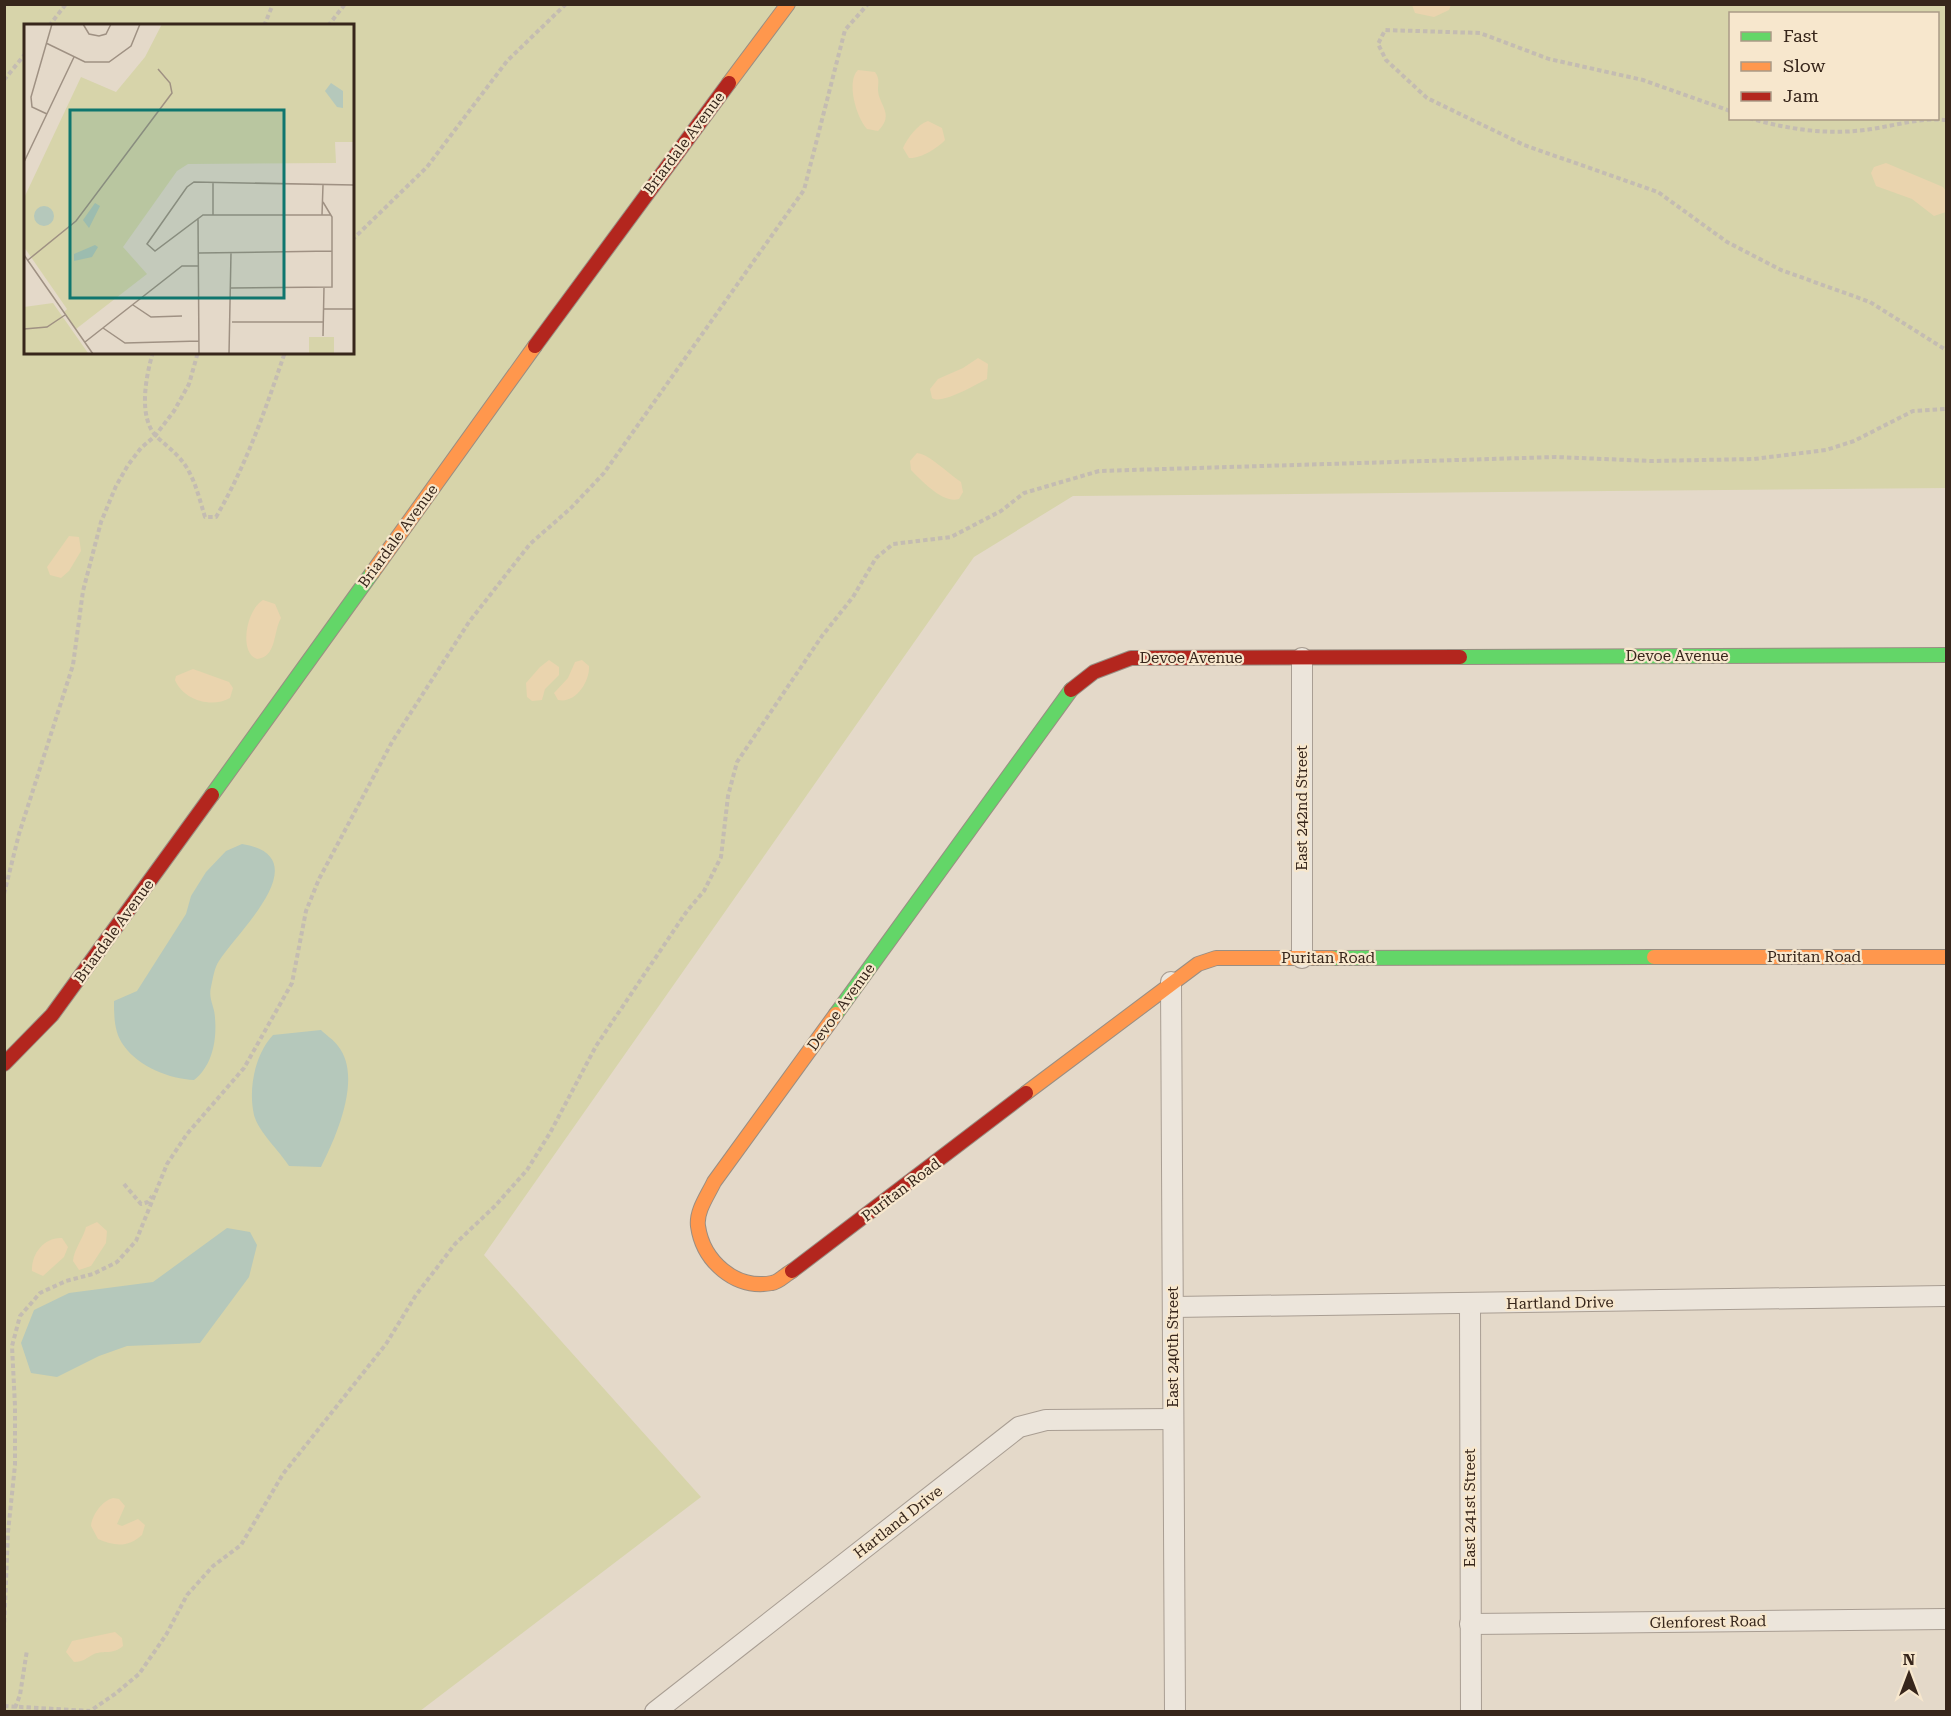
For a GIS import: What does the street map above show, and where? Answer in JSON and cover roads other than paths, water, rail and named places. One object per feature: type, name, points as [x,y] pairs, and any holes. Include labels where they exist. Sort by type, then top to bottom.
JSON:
[{"type":"street","name":"Briardale Avenue","points":[[4,1064],[52,1015],[113,934],[616,233],[788,4]]},
{"type":"street","name":"Devoe Avenue","points":[[810,1259],[773,1283],[743,1281],[719,1270],[707,1251],[698,1225],[701,1209],[714,1182],[1064,698],[1083,676],[1104,666],[1131,658],[1947,655]]},
{"type":"street","name":"East 242nd Street","points":[[1302,658],[1302,958]]},
{"type":"street","name":"Puritan Road","points":[[810,1259],[1171,982],[1198,964],[1216,958],[1947,957]]},
{"type":"street","name":"East 240th Street","points":[[1171,982],[1175,1712]]},
{"type":"street","name":"Hartland Drive","points":[[1174,1307],[1470,1305],[1947,1296]]},
{"type":"street","name":"East 241st Street","points":[[1470,1305],[1471,1712]]},
{"type":"street","name":"Hartland Drive","points":[[655,1712],[1019,1427],[1046,1420],[1173,1419]]},
{"type":"street","name":"Glenforest Road","points":[[1470,1624],[1947,1619]]}]
